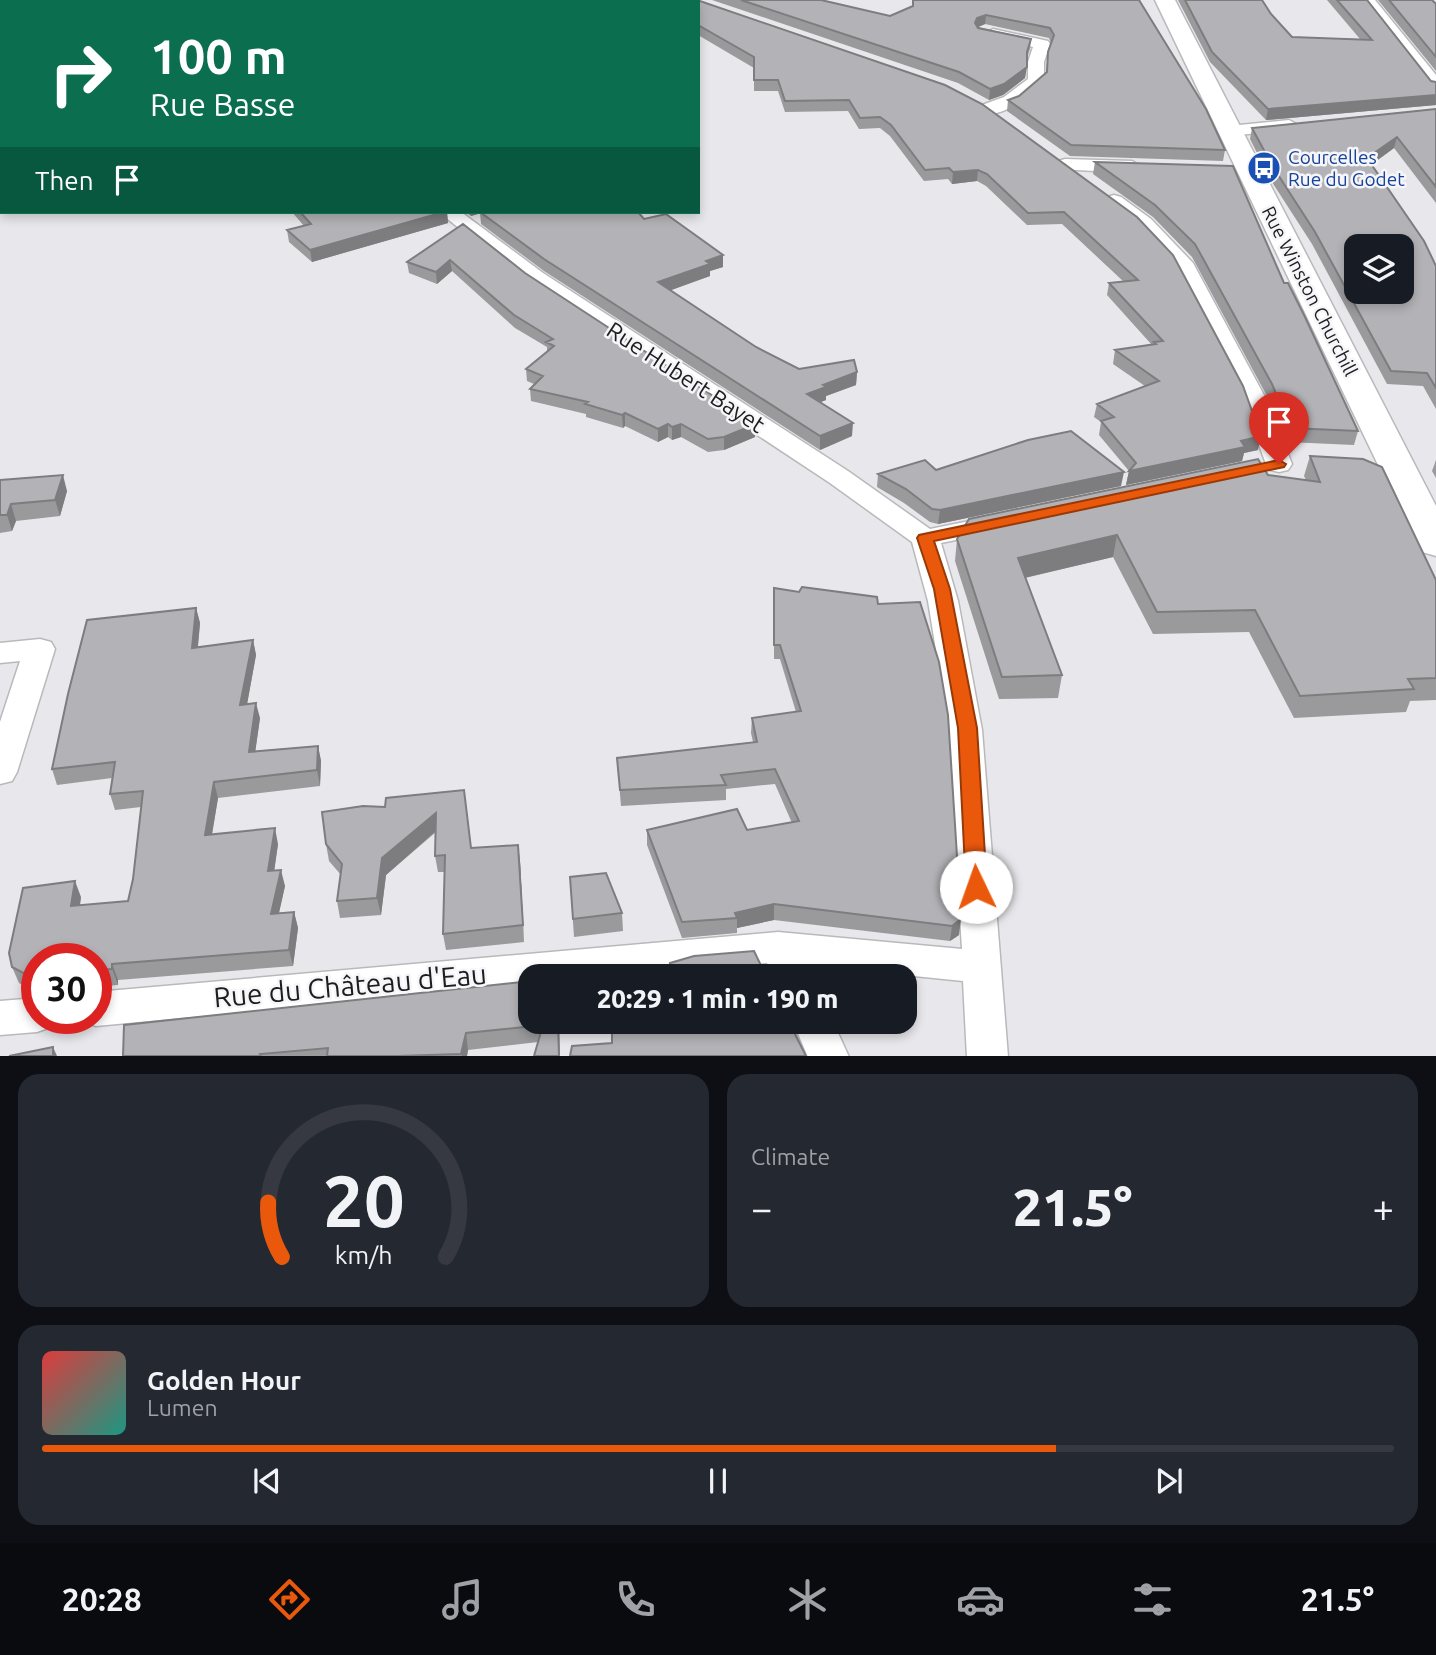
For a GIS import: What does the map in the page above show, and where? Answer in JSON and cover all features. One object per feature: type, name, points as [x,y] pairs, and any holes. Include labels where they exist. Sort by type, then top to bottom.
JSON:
[{"type":"main road","name":"Rue Winston Churchill","points":[[1165,0],[1229,131],[1236,169],[1388,471],[1436,544]]},
{"type":"street","points":[[1367,0],[1436,86]]},
{"type":"street","points":[[984,32],[1042,44],[1036,62],[1036,80],[1010,101],[982,106],[1010,125]]},
{"type":"street","points":[[1229,131],[1312,123]]},
{"type":"street","points":[[1157,167],[1060,161],[1144,223],[1182,263],[1254,399],[1279,464]]},
{"type":"street","name":"Rue Hubert Bayet","points":[[452,214],[535,278],[839,477],[925,538]]},
{"type":"street","points":[[1252,470],[1279,464],[1306,466]]},
{"type":"street","points":[[988,1056],[968,728],[942,589],[925,538],[1020,518]]},
{"type":"street","points":[[0,653],[40,649],[0,772]]},
{"type":"street","name":"Rue du Château d'Eau","points":[[112,1008],[785,962],[981,967]]},
{"type":"street","points":[[0,1018],[21,1016]]},
{"type":"street","points":[[819,1034],[829,1056]]},
{"type":"building","points":[[741,0],[821,0],[890,16],[913,6],[913,0],[1139,0],[1206,109],[1225,150],[1071,145],[1008,100],[1019,96],[1047,72],[1048,52],[1054,35],[1050,28],[986,15],[977,18],[975,23],[978,28],[1031,39],[1027,52],[1027,67],[1004,84],[990,89],[959,72]]},
{"type":"building","points":[[1185,0],[1262,0],[1292,37],[1372,40],[1337,0],[1367,0],[1431,81],[1436,82],[1436,95],[1268,109],[1212,52]]},
{"type":"building","points":[[1389,0],[1432,0],[1436,4],[1436,57]]},
{"type":"building","points":[[700,1],[945,85],[982,104],[1137,217],[1173,255],[1243,386],[1261,436],[1241,441],[1245,447],[1129,471],[1136,463],[1101,421],[1114,417],[1097,404],[1159,381],[1115,350],[1163,341],[1109,283],[1138,280],[1064,212],[1028,213],[987,174],[978,170],[925,170],[891,125],[880,117],[860,118],[849,100],[785,101],[778,80],[754,80],[754,57],[700,26]]},
{"type":"building","points":[[1436,109],[1436,187],[1397,137],[1367,158],[1424,241],[1436,266],[1436,388],[1427,373],[1391,371],[1354,304],[1414,304],[1414,234],[1344,234],[1344,285],[1315,232],[1273,167],[1252,128]]},
{"type":"building","points":[[1095,162],[1233,166],[1284,283],[1288,283],[1305,317],[1358,431],[1290,428],[1272,384],[1195,244],[1155,205]]},
{"type":"building","points":[[302,214],[437,214],[310,250],[287,230],[311,224]]},
{"type":"building","points":[[483,214],[640,214],[644,219],[666,214],[723,255],[706,261],[710,264],[658,282],[756,347],[799,369],[854,360],[857,372],[807,394],[853,423],[820,436],[544,259]]},
{"type":"building","points":[[463,224],[525,273],[756,424],[724,437],[708,439],[681,424],[672,427],[668,424],[658,429],[625,413],[622,415],[585,404],[588,402],[530,389],[543,376],[526,369],[554,346],[546,342],[553,339],[514,315],[450,260],[436,272],[407,262]]},
{"type":"building","points":[[1071,431],[1124,472],[940,510],[932,509],[906,489],[878,474],[925,460],[936,470],[1028,440]]},
{"type":"building","points":[[1310,456],[1363,459],[1382,467],[1436,580],[1436,678],[1408,679],[1414,689],[1300,696],[1255,610],[1157,612],[1117,535],[1018,558],[1062,675],[1002,677],[957,539],[969,519],[1258,459],[1268,475],[1320,482]]},
{"type":"building","points":[[63,475],[55,500],[11,504],[7,515],[0,515],[0,480]]},
{"type":"building","points":[[802,587],[877,597],[878,604],[920,602],[939,662],[948,715],[961,919],[952,926],[774,904],[735,913],[737,918],[682,922],[647,830],[737,809],[747,830],[799,821],[775,769],[721,775],[726,785],[620,790],[617,758],[757,742],[752,718],[801,711],[780,645],[774,645],[774,588],[799,592]]},
{"type":"building","points":[[196,608],[192,648],[253,640],[240,705],[256,703],[249,752],[318,746],[317,770],[214,782],[205,835],[275,828],[268,871],[281,870],[271,914],[294,912],[289,950],[112,964],[112,943],[21,943],[21,972],[12,967],[9,953],[23,888],[75,881],[71,906],[128,901],[133,879],[143,791],[110,794],[115,762],[52,769],[87,620]]},
{"type":"building","points":[[464,790],[471,848],[518,845],[523,925],[443,934],[445,855],[435,856],[436,813],[382,858],[377,898],[337,901],[342,864],[326,844],[322,812],[363,806],[385,807],[386,798]]},
{"type":"building","points":[[606,873],[622,913],[573,919],[570,877]]},
{"type":"building","points":[[754,951],[760,964],[670,964],[694,956]]},
{"type":"building","points":[[518,982],[518,1028],[466,1033],[461,1054],[327,1056],[328,1048],[260,1054],[261,1056],[123,1056],[124,1025]]},
{"type":"building","points":[[540,1034],[558,1034],[559,1056],[534,1056]]},
{"type":"building","points":[[612,1034],[795,1034],[806,1056],[570,1056],[572,1046],[612,1043]]},
{"type":"building","points":[[53,1047],[53,1056],[9,1056]]},
{"type":"place","name":"Courcelles Rue du Godet","points":[[1264,168]]},
{"type":"route","points":[[976,887],[968,728],[942,589],[925,538],[1279,464]]}]
